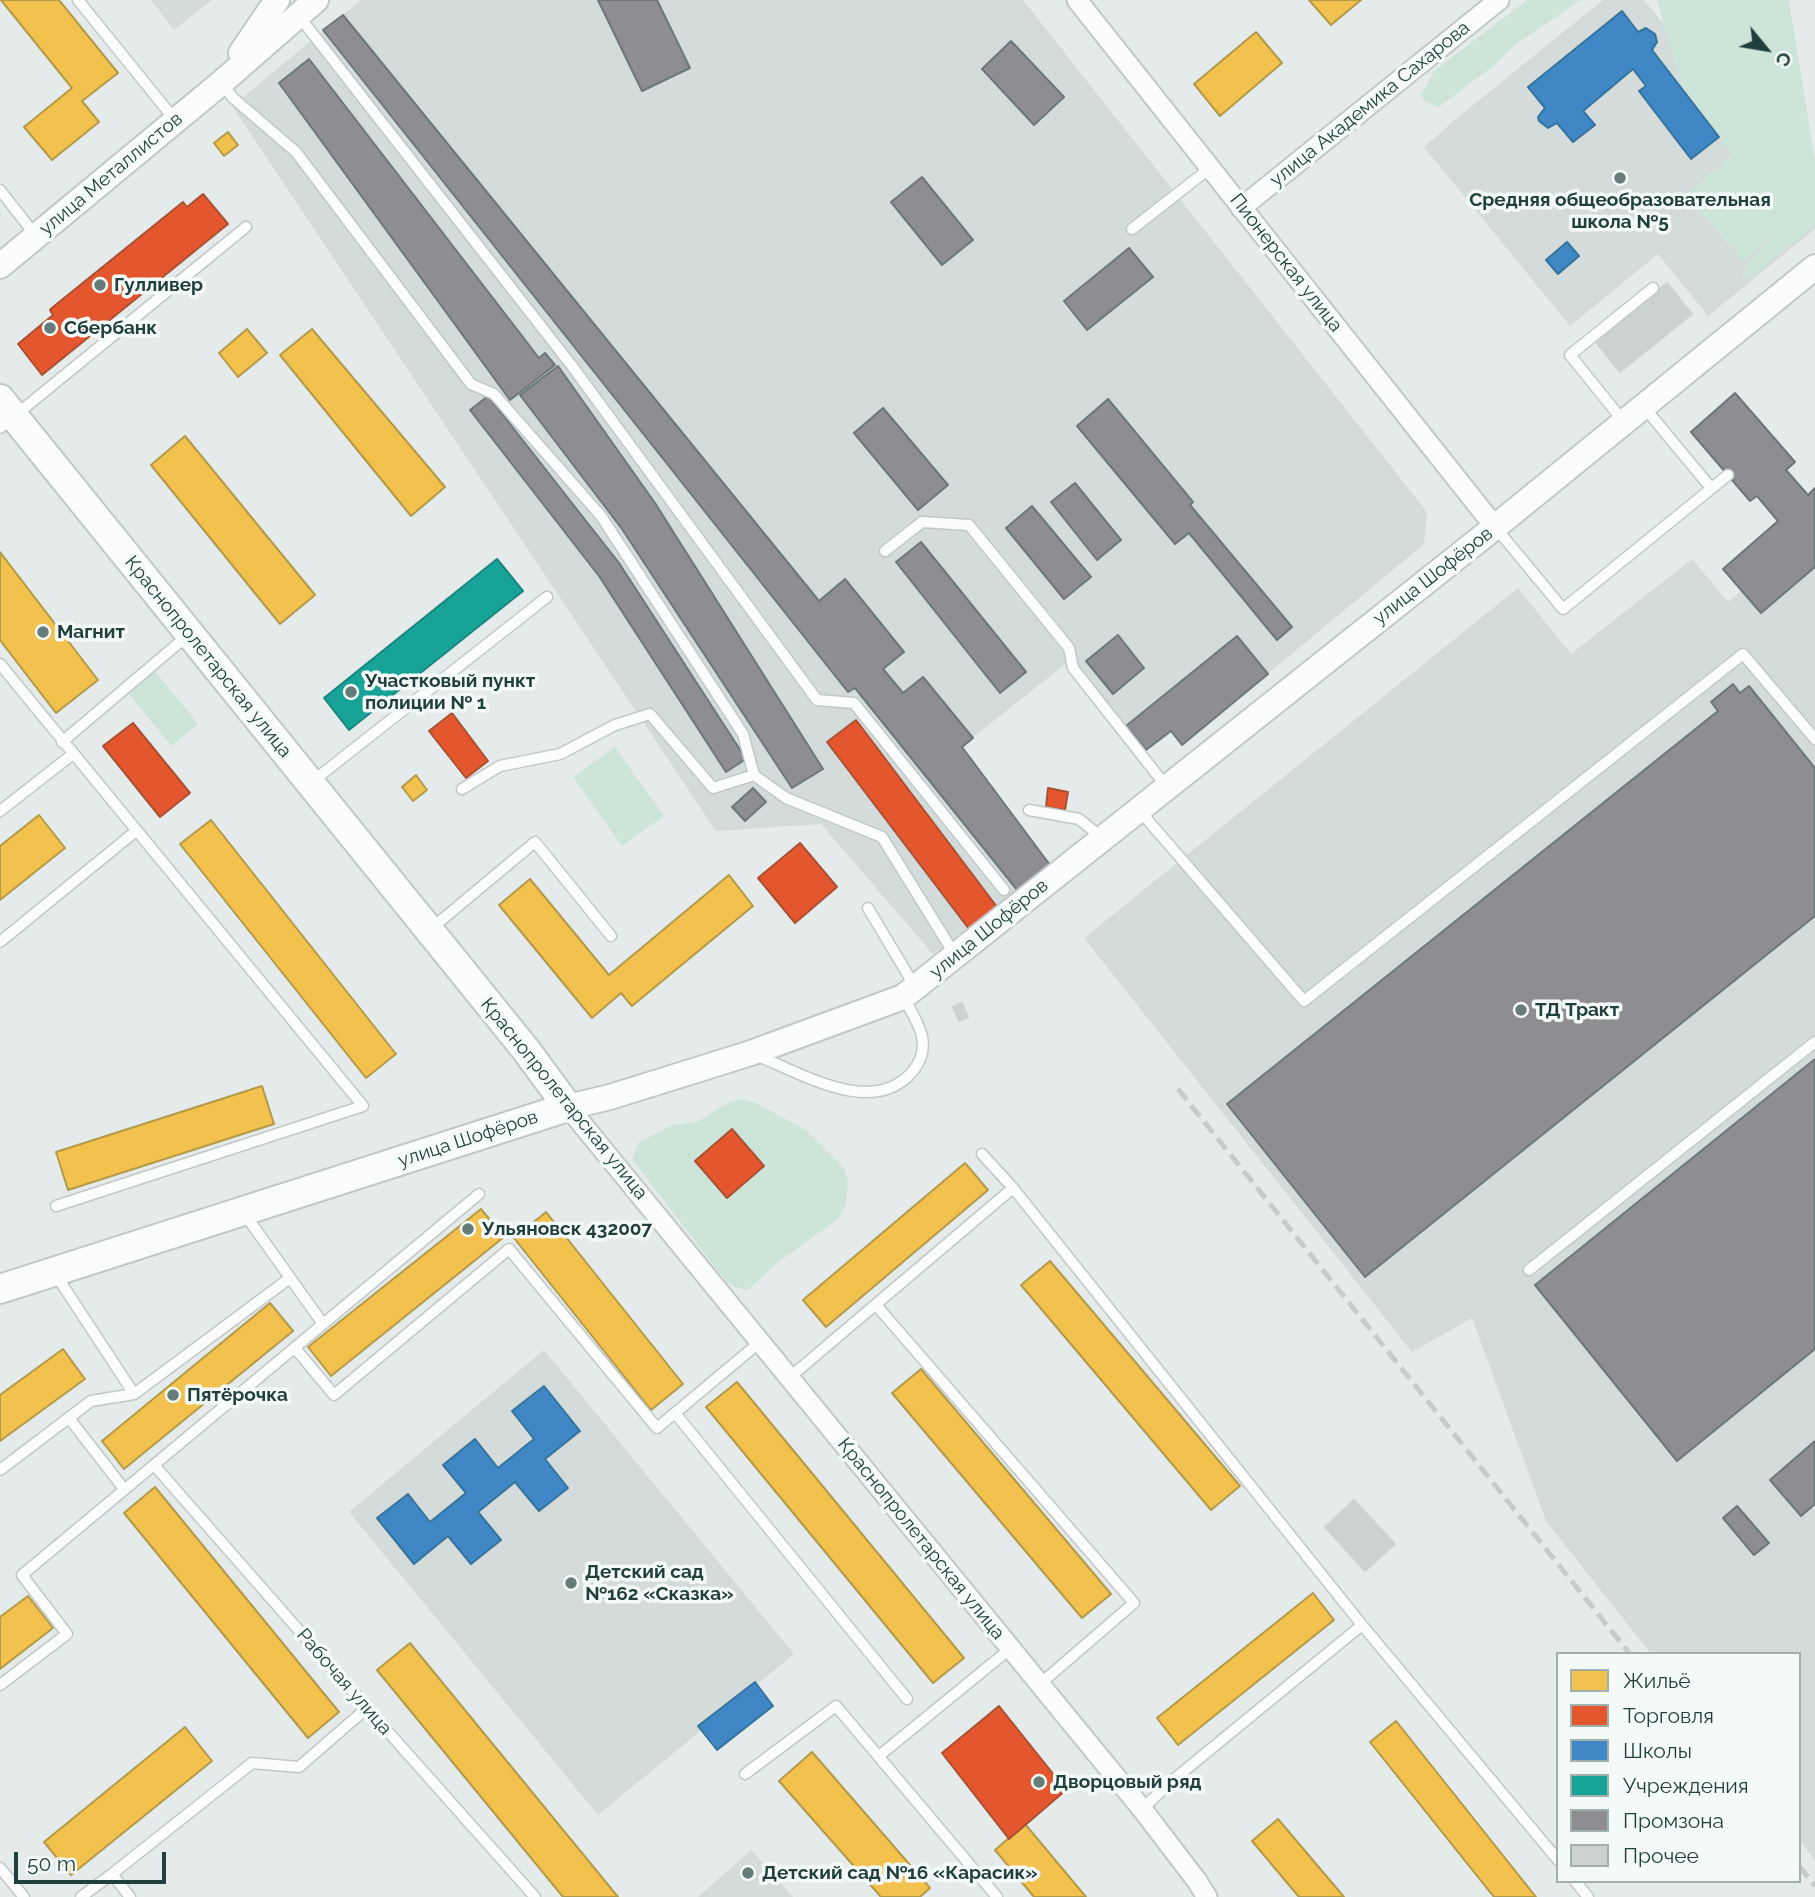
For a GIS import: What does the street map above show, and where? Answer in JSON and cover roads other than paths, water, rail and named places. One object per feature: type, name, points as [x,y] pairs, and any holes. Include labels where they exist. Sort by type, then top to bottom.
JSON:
[{"type":"main road","name":"Краснопролетарская улица","points":[[5,415],[189,634],[526,1050],[568,1107]]},
{"type":"main road","name":"улица Шофёров","points":[[0,1289],[568,1107]]},
{"type":"street","name":"улица Металлистов","points":[[221,83],[277,0]]},
{"type":"street","name":"Пионерская улица","points":[[1077,0],[1495,527]]},
{"type":"street","name":"улица Академика Сахарова","points":[[1241,208],[1499,0]]},
{"type":"street","name":"улица Металлистов","points":[[0,266],[221,83],[307,7]]},
{"type":"street","name":"улица Шофёров","points":[[568,1107],[610,1097],[751,1053],[909,992],[1495,527],[1815,267]]},
{"type":"street","name":"Краснопролетарская улица","points":[[568,1107],[1143,1809],[1206,1897]]},
{"type":"lane","points":[[78,0],[175,121]]},
{"type":"lane","points":[[307,7],[817,699],[855,703],[1004,890]]},
{"type":"lane","points":[[221,83],[233,99],[296,152],[471,384],[494,394],[601,516],[743,733],[754,775],[786,798],[882,836],[955,956]]},
{"type":"lane","points":[[1132,229],[1210,168]]},
{"type":"lane","points":[[0,190],[36,236]]},
{"type":"lane","points":[[5,415],[246,227]]},
{"type":"lane","points":[[1624,422],[1570,355],[1653,288]]},
{"type":"lane","points":[[1644,406],[1711,488]]},
{"type":"lane","points":[[1495,527],[1563,609],[1728,475]]},
{"type":"lane","points":[[885,551],[922,522],[969,526],[1069,648],[1073,668],[1166,786]]},
{"type":"lane","points":[[310,783],[547,597]]},
{"type":"lane","points":[[62,742],[189,634]]},
{"type":"lane","points":[[1138,809],[1304,1001],[1743,654],[1815,739]]},
{"type":"lane","points":[[0,664],[363,1106],[56,1206]]},
{"type":"lane","points":[[462,789],[500,766],[560,754],[615,725],[650,715],[713,788],[754,775]]},
{"type":"lane","points":[[0,811],[73,754]]},
{"type":"lane","points":[[1029,810],[1079,819],[1102,838]]},
{"type":"lane","points":[[0,942],[136,831]]},
{"type":"lane","points":[[429,931],[535,842],[611,936]]},
{"type":"lane","points":[[751,1053],[845,1091],[881,1091],[897,1084],[911,1073],[923,1051],[923,1039],[909,992],[868,908]]},
{"type":"lane","points":[[1529,1270],[1815,1042]]},
{"type":"lane","points":[[982,1154],[1013,1188],[1362,1626],[1556,1858]]},
{"type":"lane","points":[[789,1378],[1013,1188]]},
{"type":"lane","points":[[0,1685],[67,1634],[22,1575],[480,1194]]},
{"type":"lane","points":[[243,1211],[323,1324]]},
{"type":"lane","points":[[295,1348],[334,1395],[509,1250],[657,1428],[760,1342]]},
{"type":"lane","points":[[54,1271],[134,1394]]},
{"type":"lane","points":[[0,1470],[91,1401],[134,1394],[290,1278]]},
{"type":"lane","points":[[876,1305],[1134,1603],[1040,1684]]},
{"type":"lane","points":[[676,1413],[907,1699]]},
{"type":"lane","points":[[69,1418],[124,1489]]},
{"type":"lane","name":"Рабочая улица","points":[[154,1465],[536,1897]]},
{"type":"lane","points":[[1143,1809],[1173,1780],[1362,1626]]},
{"type":"lane","points":[[879,1756],[1011,1648]]},
{"type":"lane","points":[[745,1774],[836,1706],[997,1897]]},
{"type":"lane","points":[[81,1897],[252,1763],[299,1768],[367,1709]]},
{"type":"lane","points":[[0,1868],[24,1897]]},
{"type":"lane","points":[[112,1874],[130,1897]]},
{"type":"lane","points":[[1577,1883],[1588,1897]]},
{"type":"railway","points":[[1178,1089],[1628,1652]]},
{"type":"railway","points":[[1801,1868],[1815,1886]]},
{"type":"place","name":"Средняя общеобразовательная школа №5","points":[[1620,178]]},
{"type":"place","name":"Гулливер","points":[[100,285]]},
{"type":"place","name":"Сбербанк","points":[[50,328]]},
{"type":"place","name":"Магнит","points":[[43,632]]},
{"type":"place","name":"Участковый пункт полиции № 1","points":[[351,692]]},
{"type":"place","name":"ТД Тракт","points":[[1521,1010]]},
{"type":"place","name":"Ульяновск 432007","points":[[468,1229]]},
{"type":"place","name":"Пятёрочка","points":[[173,1395]]},
{"type":"place","name":"Детский сад №162 «Сказка»","points":[[571,1583]]},
{"type":"place","name":"Дворцовый ряд","points":[[1039,1782]]},
{"type":"place","name":"Детский сад №16 «Карасик»","points":[[748,1873]]}]
